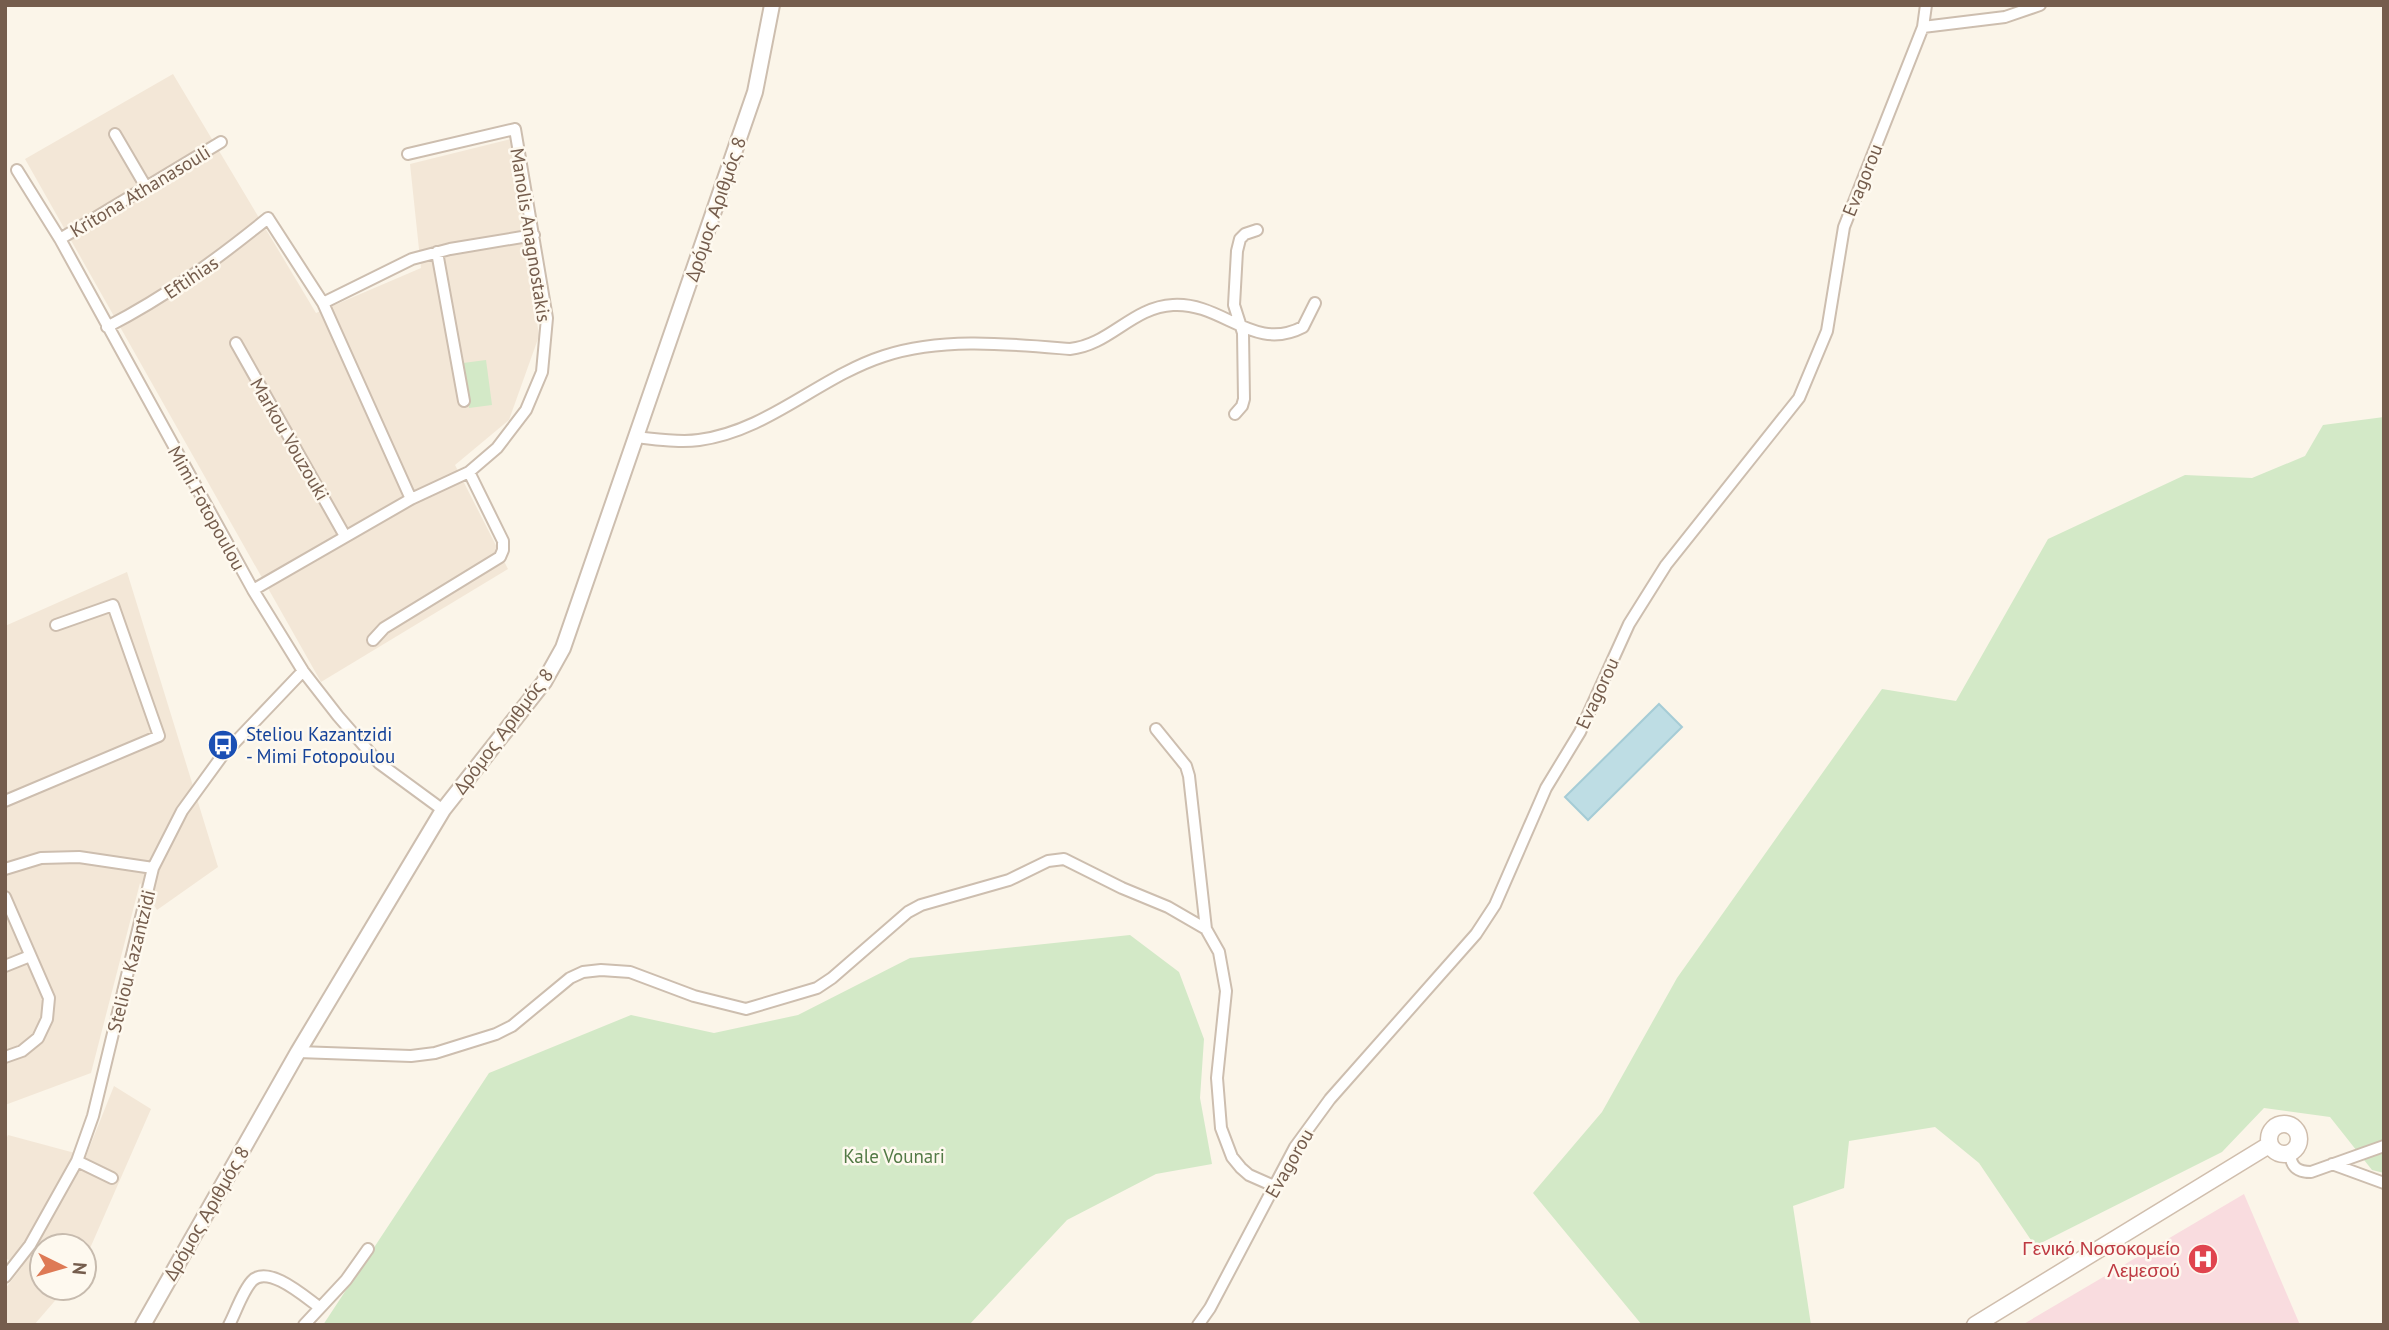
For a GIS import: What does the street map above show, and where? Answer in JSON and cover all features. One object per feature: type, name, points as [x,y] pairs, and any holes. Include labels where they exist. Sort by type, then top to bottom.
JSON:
[{"type":"main road","points":[[2289,1124],[2297,1131],[2297,1148],[2290,1153],[2280,1154],[2269,1145],[2269,1135],[2274,1127],[2289,1124]]},
{"type":"main road","points":[[1975,1325],[2269,1145]]},
{"type":"street","name":"Δρόμος Αριθμός 8","points":[[143,1325],[298,1052],[443,810],[544,682],[563,648],[755,92],[772,5]]},
{"type":"street","name":"Evagorou","points":[[1198,1325],[1210,1308],[1295,1147],[1330,1099],[1476,934],[1495,905],[1546,788],[1580,732],[1629,624],[1666,565],[1799,398],[1827,331],[1844,227],[1923,27],[1926,5]]},
{"type":"street","points":[[1923,27],[2005,18],[2040,5]]},
{"type":"street","name":"Manolis Anagnostakis","points":[[253,590],[411,499],[469,471],[497,448],[526,410],[542,372],[547,318],[515,129],[408,154]]},
{"type":"street","points":[[115,134],[146,187]]},
{"type":"street","name":"Kritona Athanasouli","points":[[60,239],[221,142]]},
{"type":"street","name":"Mimi Fotopoulou","points":[[17,170],[60,239],[253,590],[303,671],[379,763],[443,810]]},
{"type":"street","name":"Eftihias","points":[[107,327],[142,309],[208,266],[268,218],[323,303]]},
{"type":"street","points":[[1235,414],[1244,399],[1244,340],[1234,305],[1237,251],[1240,239],[1257,230]]},
{"type":"street","points":[[411,499],[323,303],[412,259],[534,235]]},
{"type":"street","points":[[437,252],[464,401]]},
{"type":"street","points":[[635,437],[687,441],[718,437],[753,424],[864,363],[908,350],[973,344],[1070,349],[1084,347],[1105,338],[1137,315],[1172,304],[1213,311],[1255,333],[1296,331],[1303,327],[1315,303]]},
{"type":"street","name":"Markou Vouzouki","points":[[236,343],[345,536]]},
{"type":"street","points":[[373,640],[384,628],[500,557],[503,541],[469,471]]},
{"type":"street","points":[[5,801],[159,736],[113,606],[56,625]]},
{"type":"street","name":"Steliou Kazantzidi","points":[[5,1278],[30,1245],[77,1161],[93,1116],[153,868],[182,811],[222,757],[303,671]]},
{"type":"street","points":[[1156,729],[1186,766],[1189,776],[1206,929],[1219,952],[1226,991],[1217,1078],[1221,1128],[1232,1157],[1241,1168],[1249,1175],[1274,1186]]},
{"type":"street","points":[[5,869],[41,858],[66,858],[153,868]]},
{"type":"street","points":[[298,1052],[411,1056],[435,1053],[496,1034],[512,1026],[570,978],[583,972],[601,970],[630,972],[694,996],[746,1009],[817,988],[921,905],[1009,880],[1056,859],[1069,861],[1122,888],[1168,907],[1206,929]]},
{"type":"street","points":[[5,897],[48,998],[47,1019],[37,1038],[22,1051],[5,1057]]},
{"type":"street","points":[[5,966],[30,956]]},
{"type":"street","points":[[2290,1153],[2292,1166],[2300,1172],[2311,1172],[2384,1146]]},
{"type":"street","points":[[77,1161],[112,1178]]},
{"type":"street","points":[[2332,1164],[2384,1183]]},
{"type":"street","points":[[304,1325],[346,1280],[368,1249]]},
{"type":"street","points":[[229,1325],[253,1280],[262,1276],[271,1276],[283,1282],[319,1307]]},
{"type":"shaded area","points":[[173,74],[316,313],[421,268],[410,164],[511,139],[539,336],[509,420],[455,465],[508,569],[321,682],[25,159]]},
{"type":"shaded area","points":[[127,572],[218,867],[157,910],[140,883],[91,1073],[5,1105],[5,626]]},
{"type":"shaded area","points":[[114,1086],[151,1109],[97,1232],[28,1232],[28,1302],[54,1302],[34,1325],[5,1325],[5,1289],[22,1267],[5,1258],[5,1142],[8,1135],[86,1156]]},
{"type":"shaded area","name":"Γενικό Νοσοκομείο Λεμεσού","points":[[2244,1194],[2300,1325],[2022,1325]]},
{"type":"green space","points":[[486,360],[492,405],[469,408],[463,363]]},
{"type":"green space","points":[[2384,417],[2384,1173],[2372,1170],[2330,1117],[2264,1108],[2222,1152],[2035,1246],[1979,1163],[1935,1127],[1849,1141],[1844,1188],[1793,1206],[1811,1325],[1642,1325],[1533,1193],[1602,1112],[1677,978],[1882,689],[1956,701],[2048,539],[2185,475],[2252,478],[2305,456],[2323,425]]},
{"type":"green space","name":"Kale Vounari","points":[[1130,935],[1179,972],[1204,1039],[1200,1098],[1212,1164],[1156,1174],[1067,1220],[969,1325],[323,1325],[489,1073],[631,1015],[714,1033],[798,1015],[910,958]]},
{"type":"water","points":[[1659,704],[1682,727],[1588,820],[1565,797]]},
{"type":"place","name":"Steliou Kazantzidi - Mimi Fotopoulou","points":[[223,745]]},
{"type":"place","name":"Γενικό Νοσοκομείο Λεμεσού","points":[[2203,1259]]}]
